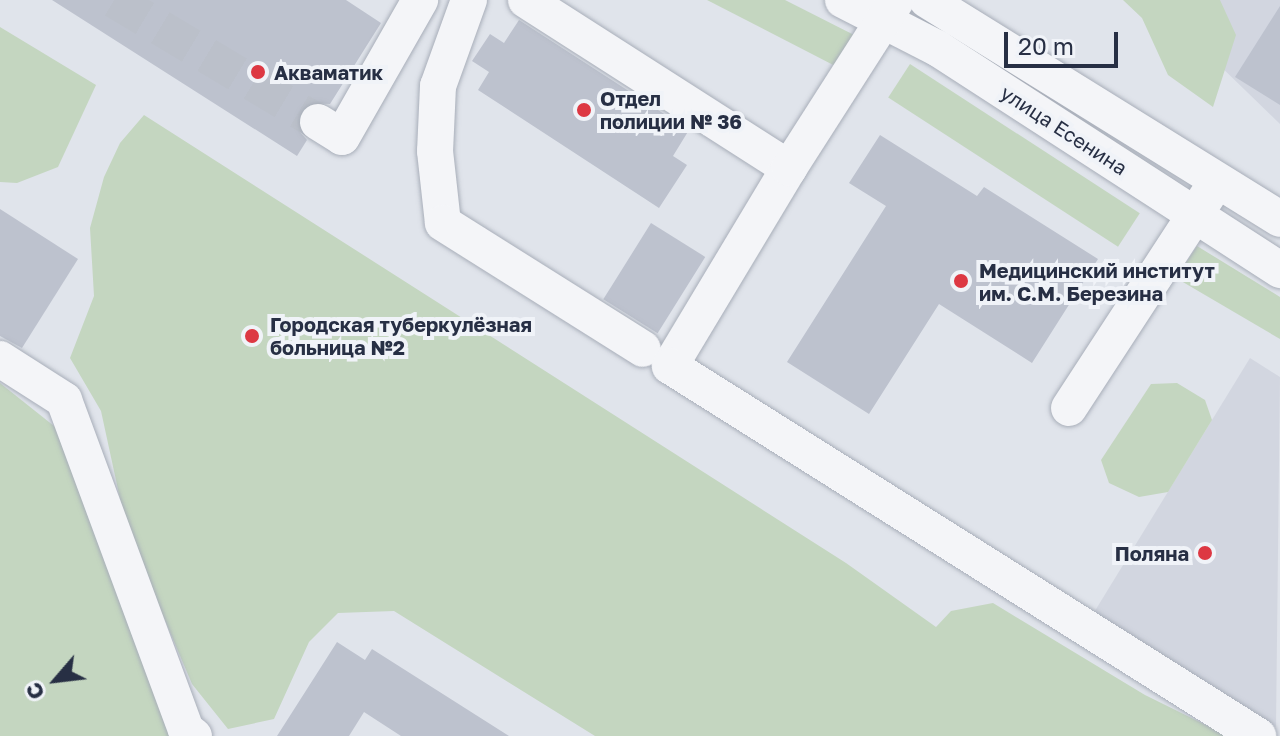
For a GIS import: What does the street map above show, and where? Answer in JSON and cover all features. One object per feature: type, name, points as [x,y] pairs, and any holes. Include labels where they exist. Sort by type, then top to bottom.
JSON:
[{"type":"street","points":[[318,122],[342,137],[420,0]]},
{"type":"street","points":[[469,0],[438,86],[435,151],[443,223],[643,349]]},
{"type":"street","points":[[526,0],[789,168]]},
{"type":"street","name":"улица Есенина","points":[[843,0],[890,10],[937,48],[1280,270]]},
{"type":"street","points":[[937,48],[944,4]]},
{"type":"street","name":"улица Есенина","points":[[944,4],[1280,219]]},
{"type":"street","points":[[890,10],[789,168],[670,366],[1258,736]]},
{"type":"street","points":[[1069,408],[1217,180]]},
{"type":"street","points":[[0,359],[64,400],[186,730],[194,736]]},
{"type":"shaded area","points":[[1138,0],[1280,0],[1280,124],[1213,59]]},
{"type":"shaded area","name":"Поляна","points":[[1250,358],[1280,377],[1276,727],[1093,614]]},
{"type":"green space","points":[[707,0],[785,0],[860,38],[841,69]]},
{"type":"green space","points":[[1123,0],[1220,0],[1236,35],[1213,107],[1168,75],[1142,18]]},
{"type":"green space","points":[[0,27],[96,85],[58,167],[17,183],[0,182]]},
{"type":"green space","points":[[910,64],[1140,213],[1118,247],[888,98]]},
{"type":"green space","name":"Городская туберкулёзная больница №2","points":[[144,115],[846,563],[936,627],[951,611],[993,603],[1145,695],[1228,736],[595,736],[394,611],[338,613],[309,642],[274,719],[228,729],[192,684],[127,531],[101,411],[70,358],[94,296],[90,228],[104,177],[120,143]]},
{"type":"green space","points":[[1197,246],[1280,297],[1280,339],[1176,278]]},
{"type":"green space","points":[[0,383],[59,430],[171,736],[0,736]]},
{"type":"green space","points":[[1177,383],[1205,400],[1212,420],[1168,492],[1139,497],[1109,483],[1101,460],[1151,384]]},
{"type":"building","name":"Акваматик","points":[[52,0],[346,0],[381,23],[330,104],[309,103],[300,112],[299,131],[307,140],[297,156]]},
{"type":"building","points":[[1280,6],[1280,105],[1235,77]]},
{"type":"building","name":"Отдел полиции № 36","points":[[519,20],[689,130],[673,156],[687,165],[659,208],[478,90],[489,72],[472,61],[490,34],[504,43]]},
{"type":"building","name":"Медицинский институт им. С.М. Березина","points":[[880,135],[977,196],[984,187],[1098,259],[1032,363],[939,304],[869,414],[787,362],[886,206],[849,183]]},
{"type":"building","points":[[0,209],[78,259],[22,348],[0,336]]},
{"type":"building","points":[[651,223],[705,257],[658,333],[603,299]]},
{"type":"building","points":[[337,642],[365,660],[372,649],[509,736],[401,736],[364,712],[349,736],[277,736]]},
{"type":"tunnel","points":[[114,0],[318,122]]},
{"type":"place","name":"Акваматик","points":[[258,72]]},
{"type":"place","name":"Отдел полиции № 36","points":[[584,110]]},
{"type":"place","name":"Медицинский институт им. С.М. Березина","points":[[961,281]]},
{"type":"place","name":"Городская туберкулёзная больница №2","points":[[252,336]]},
{"type":"place","name":"Поляна","points":[[1205,553]]}]
